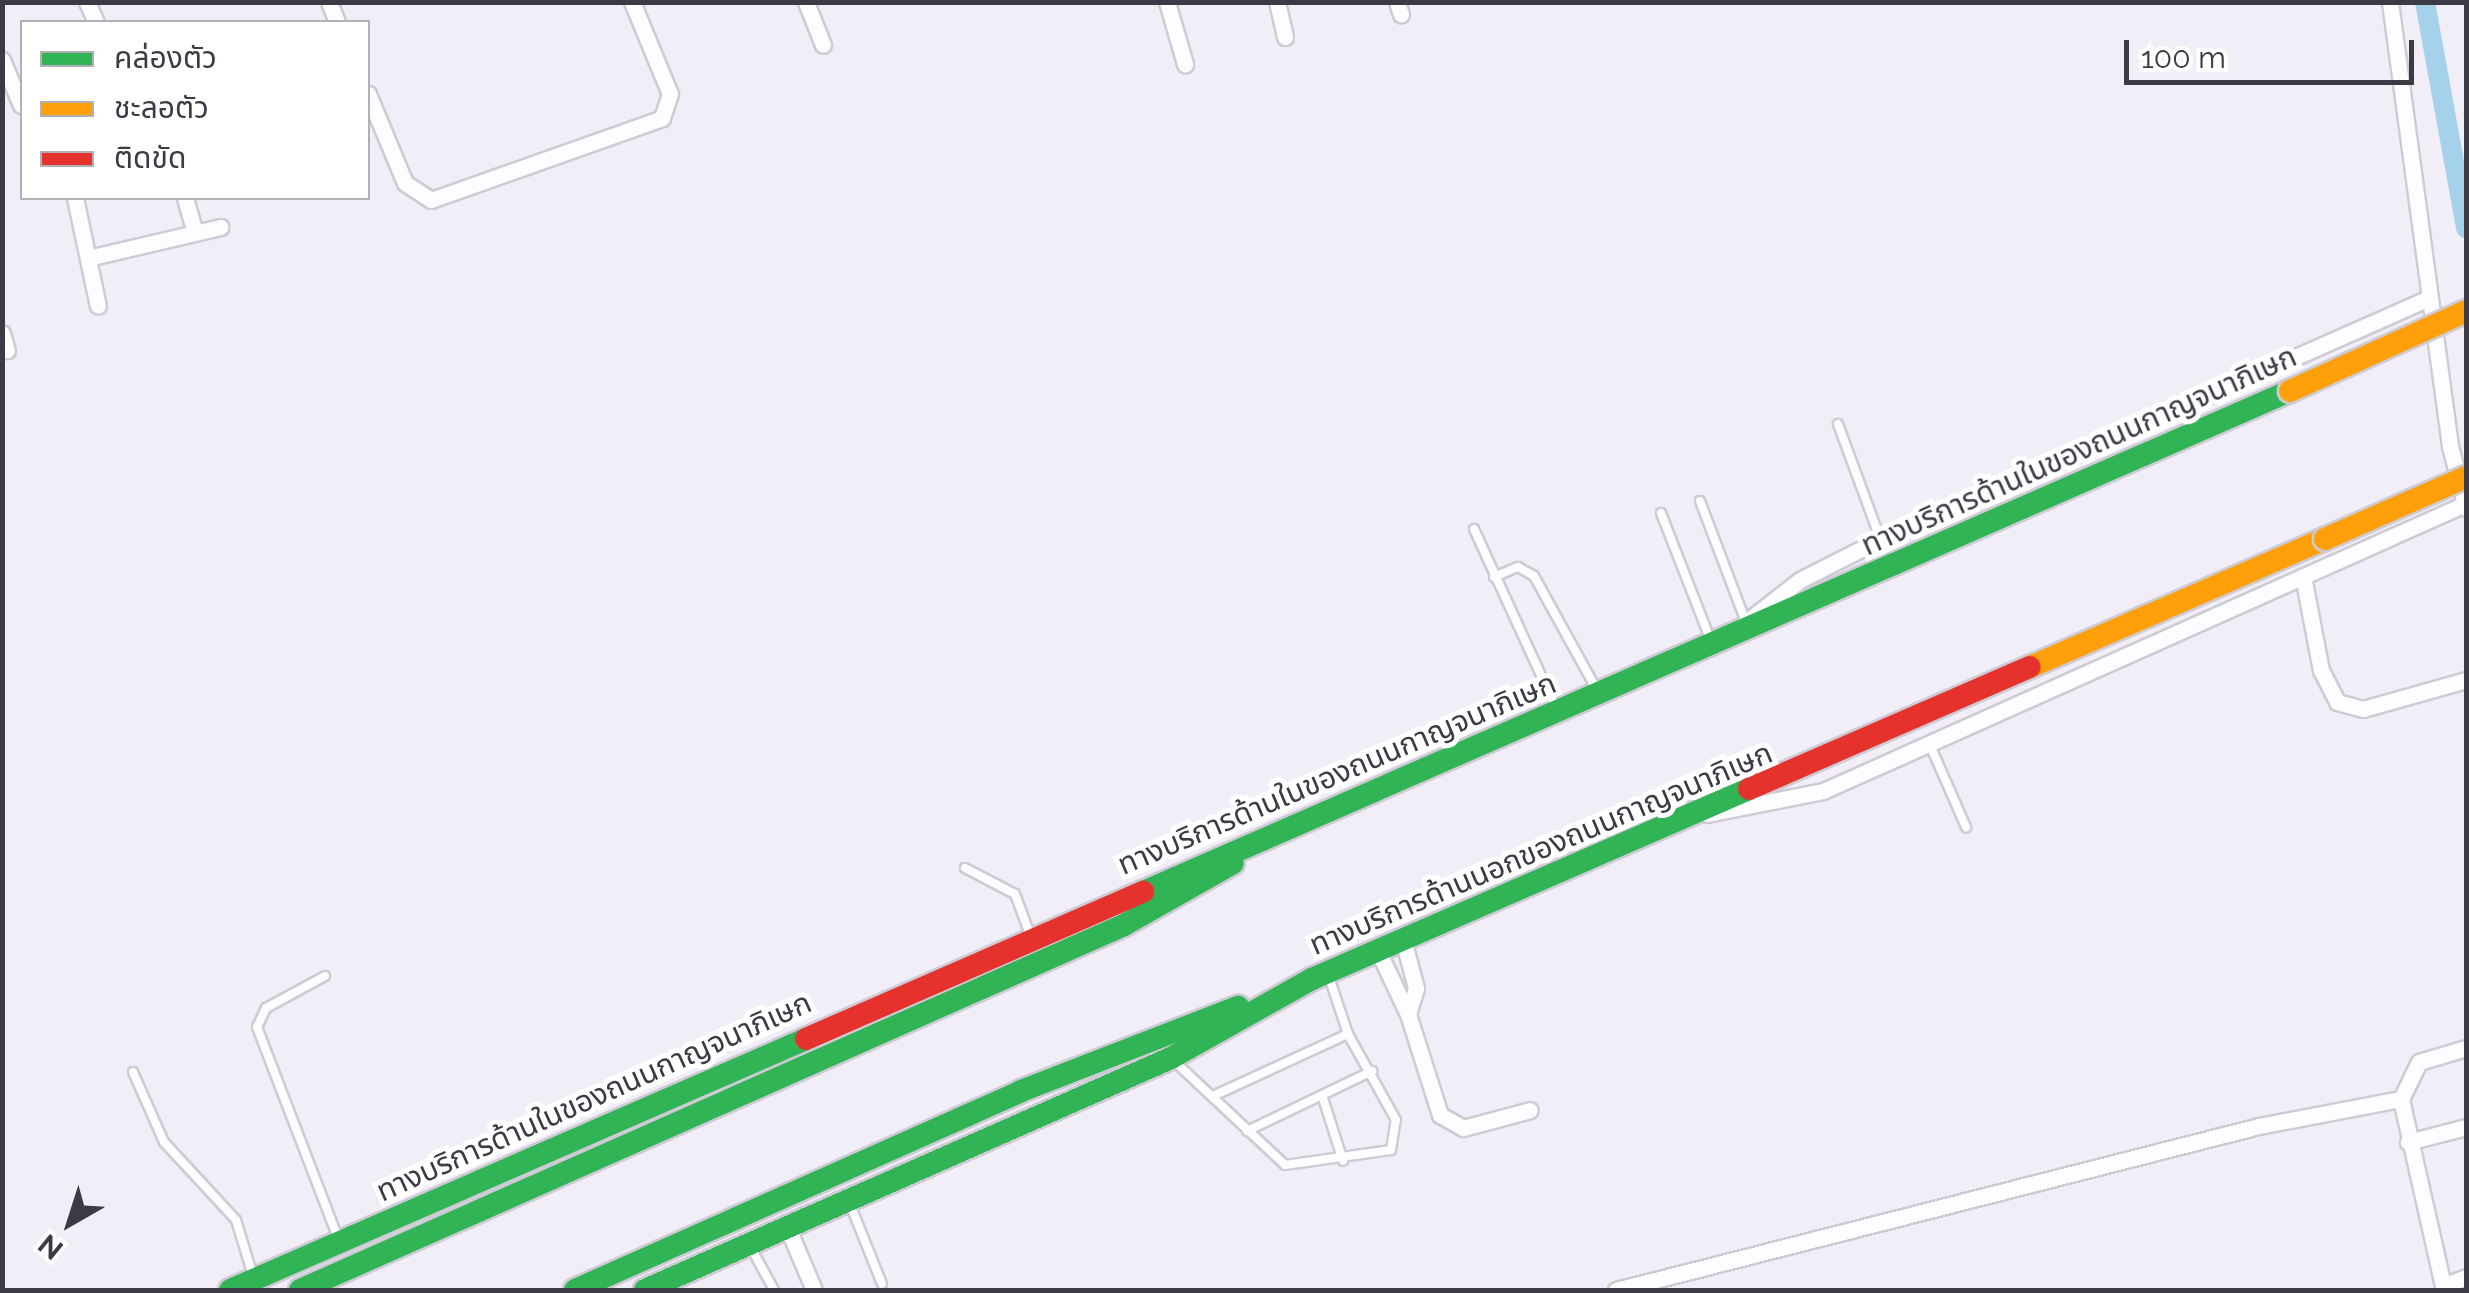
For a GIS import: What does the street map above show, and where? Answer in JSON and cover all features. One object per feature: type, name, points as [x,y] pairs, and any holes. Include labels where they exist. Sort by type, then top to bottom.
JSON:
[{"type":"main road","name":"ทางบริการด้านในของถนนกาญจนาภิเษก","points":[[230,1290],[1031,937],[1718,644],[2466,312]]},
{"type":"main road","name":"ทางบริการด้านนอกของถนนกาญจนาภิเษก","points":[[646,1290],[1171,1058],[1320,976],[1701,815],[2466,476]]},
{"type":"main road","points":[[300,1290],[1124,925],[1285,829]]},
{"type":"main road","points":[[575,1290],[1021,1091],[1320,976]]},
{"type":"street","points":[[370,99],[405,183],[432,200],[662,118],[670,94],[632,2]]},
{"type":"street","points":[[806,2],[823,46]]},
{"type":"street","points":[[1168,2],[1185,64]]},
{"type":"street","points":[[1277,2],[1285,37]]},
{"type":"street","points":[[1701,815],[1823,791],[2466,506],[2429,298],[2390,2]]},
{"type":"street","points":[[2,60],[20,100]]},
{"type":"street","points":[[76,200],[98,306]]},
{"type":"street","points":[[186,200],[195,233]]},
{"type":"street","points":[[88,258],[220,228]]},
{"type":"street","points":[[1718,644],[1800,580],[1880,541],[2429,298]]},
{"type":"street","points":[[2304,576],[2321,670],[2337,702],[2363,709],[2466,680]]},
{"type":"street","points":[[1404,943],[1416,988],[1408,1014]]},
{"type":"street","points":[[1380,952],[1408,1014],[1433,1102],[1450,1122],[1480,1127],[1530,1110]]},
{"type":"street","points":[[2466,1048],[2419,1062],[2401,1099],[2443,1288],[2466,1277]]},
{"type":"street","points":[[1616,1290],[2259,1126],[2401,1099]]},
{"type":"street","points":[[2408,1142],[2466,1127]]},
{"type":"street","points":[[787,1226],[814,1290]]},
{"type":"lane","points":[[1838,424],[1880,541]]},
{"type":"lane","points":[[1700,502],[1746,622]]},
{"type":"lane","points":[[1662,513],[1718,644]]},
{"type":"lane","points":[[1474,529],[1558,712]]},
{"type":"lane","points":[[1494,577],[1518,567],[1534,576],[1599,694]]},
{"type":"lane","points":[[1929,744],[1966,828]]},
{"type":"lane","points":[[965,868],[1015,894],[1031,937]]},
{"type":"lane","points":[[324,976],[266,1008],[257,1027],[340,1242]]},
{"type":"lane","points":[[1171,1058],[1285,1165],[1382,1155],[1396,1144],[1396,1120],[1320,976]]},
{"type":"lane","points":[[1213,1096],[1348,1034]]},
{"type":"lane","points":[[1247,1132],[1372,1071]]},
{"type":"lane","points":[[133,1072],[164,1142],[236,1220],[254,1280]]},
{"type":"lane","points":[[1322,1094],[1343,1161]]},
{"type":"lane","points":[[848,1200],[882,1284]]},
{"type":"lane","points":[[749,1243],[774,1290]]},
{"type":"waterway","points":[[2425,2],[2466,228]]},
{"type":"traffic: fast","points":[[1143,892],[2290,391]]},
{"type":"traffic: fast","points":[[645,1290],[1171,1058],[1312,979],[1749,789]]},
{"type":"traffic: fast","points":[[300,1290],[1124,925],[1233,863]]},
{"type":"traffic: fast","points":[[575,1290],[1021,1091],[1238,1007]]},
{"type":"traffic: fast","points":[[230,1290],[806,1039]]},
{"type":"traffic: slow","points":[[2290,391],[2466,311]]},
{"type":"traffic: slow","points":[[2325,539],[2466,477]]},
{"type":"traffic: slow","points":[[2030,667],[2325,539]]},
{"type":"traffic: jam","points":[[1749,789],[2030,667]]},
{"type":"traffic: jam","points":[[806,1039],[1143,892]]}]
